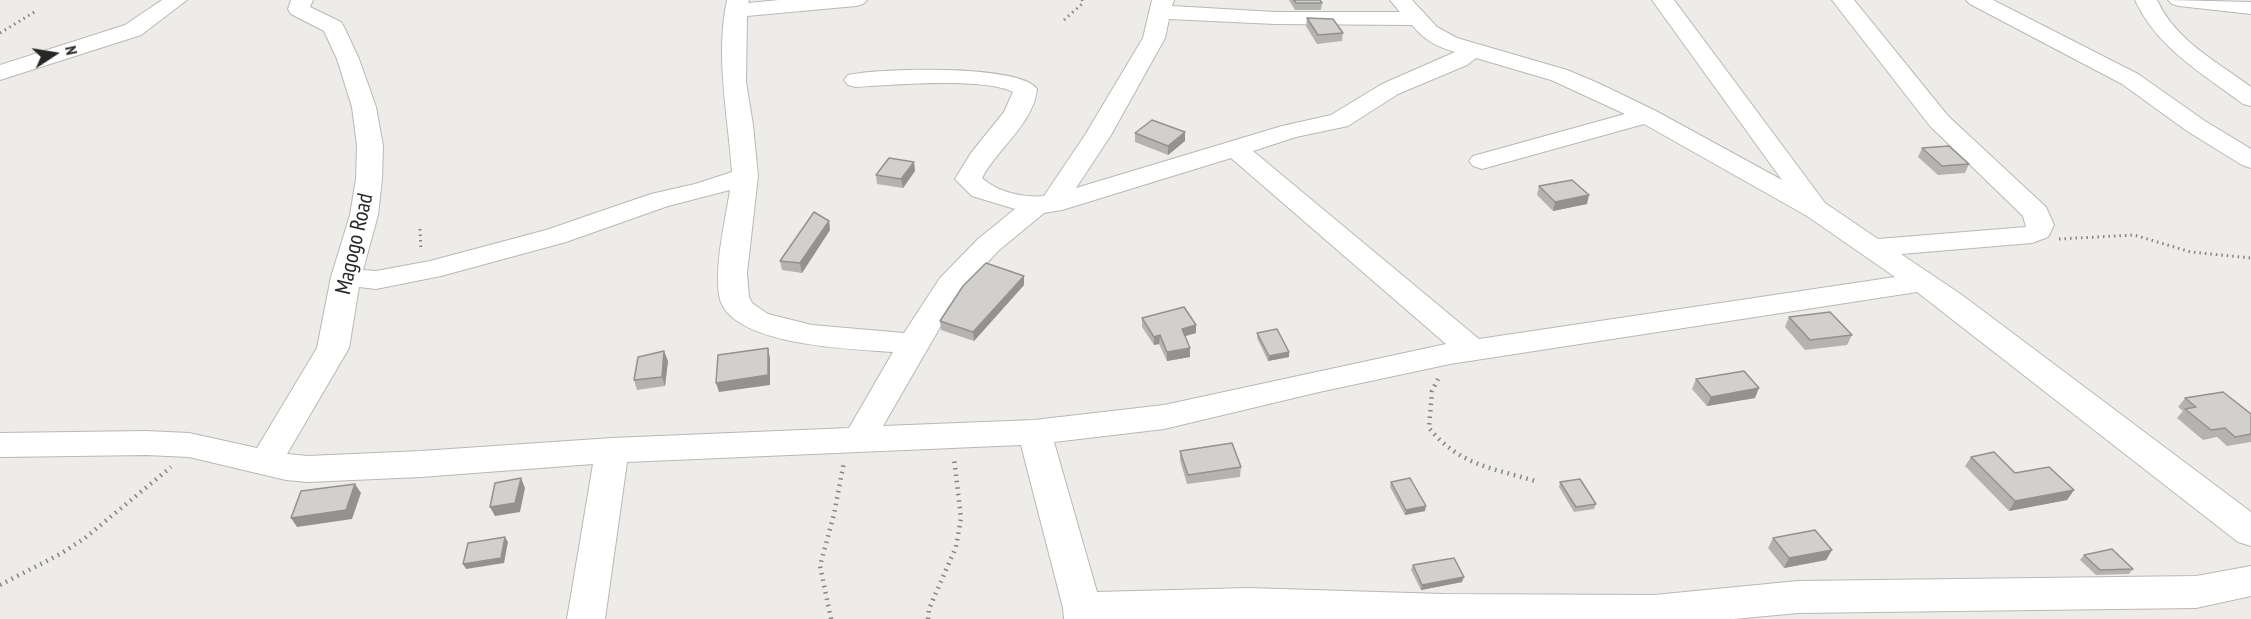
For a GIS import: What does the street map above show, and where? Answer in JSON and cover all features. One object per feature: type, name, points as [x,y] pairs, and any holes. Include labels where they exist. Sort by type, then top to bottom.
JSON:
[{"type":"street","points":[[0,73],[133,30],[176,0]]},
{"type":"street","name":"Magogo Road","points":[[266,461],[333,348],[346,277],[364,215],[369,179],[370,146],[364,107],[348,59],[333,27],[298,9],[302,0]]},
{"type":"street","points":[[856,0],[737,5],[734,82],[741,126],[745,176],[733,273],[734,297],[740,309],[758,321],[812,335],[912,344]]},
{"type":"street","points":[[1663,0],[1817,210]]},
{"type":"street","points":[[1843,0],[1939,121],[2036,213],[2040,225],[2038,231],[2031,235],[1874,248]]},
{"type":"street","points":[[1977,0],[2130,79],[2196,126],[2251,160]]},
{"type":"street","points":[[2146,0],[2151,14],[2167,35],[2251,99]]},
{"type":"street","points":[[2179,0],[2251,8]]},
{"type":"street","points":[[854,439],[950,285],[970,262],[1044,205],[1098,135],[1154,38],[1161,6],[1275,18],[1409,9],[1429,32],[1471,51],[1559,75],[1647,116],[1817,210],[1922,282],[2251,532]]},
{"type":"street","points":[[856,80],[987,79],[1011,82],[1021,86],[1025,89],[1026,95],[1016,113],[980,158],[968,179],[984,192],[1044,205],[1290,131],[1339,121],[1390,89],[1459,60],[1471,51]]},
{"type":"street","points":[[1482,161],[1647,116]]},
{"type":"street","points":[[1235,148],[1462,353]]},
{"type":"street","points":[[346,277],[376,280],[430,270],[556,236],[651,202],[703,190],[745,176]]},
{"type":"street","points":[[0,446],[146,443],[213,449],[286,467],[308,469],[612,450],[1034,432],[1164,417],[1329,379],[1462,353],[1922,282]]},
{"type":"street","points":[[1034,432],[1082,613],[1248,604],[1656,615],[1797,597],[2196,592],[2251,581]]},
{"type":"street","points":[[586,619],[612,450]]},
{"type":"path","points":[[1064,20],[1076,11],[1083,3],[1082,0]]},
{"type":"path","points":[[0,33],[36,10]]},
{"type":"path","points":[[2031,235],[2067,239],[2134,235],[2191,252],[2251,258]]},
{"type":"path","points":[[1462,353],[1432,391],[1429,428],[1448,449],[1466,458],[1535,481]]},
{"type":"path","points":[[928,619],[929,609],[956,547],[961,518],[951,436]]},
{"type":"path","points":[[831,619],[820,566],[854,439]]},
{"type":"path","points":[[0,585],[62,554],[85,538],[172,466],[189,457],[213,449]]},
{"type":"building","points":[[1294,0],[1320,0],[1322,3],[1296,3]]},
{"type":"building","points":[[1307,18],[1333,19],[1343,33],[1318,35]]},
{"type":"building","points":[[1152,120],[1185,132],[1168,146],[1135,133]]},
{"type":"building","points":[[1949,146],[1969,164],[1942,166],[1922,148]]},
{"type":"building","points":[[889,158],[914,162],[901,179],[876,175]]},
{"type":"building","points":[[1572,180],[1589,195],[1555,202],[1539,186]]},
{"type":"building","points":[[814,212],[829,221],[800,263],[780,261]]},
{"type":"building","points":[[986,263],[1024,276],[973,332],[940,321],[963,286]]},
{"type":"building","points":[[1184,307],[1196,325],[1182,329],[1190,348],[1167,352],[1160,335],[1154,337],[1142,318]]},
{"type":"building","points":[[1830,312],[1852,335],[1810,340],[1789,317]]},
{"type":"building","points":[[1277,329],[1289,352],[1269,356],[1257,333]]},
{"type":"building","points":[[768,348],[768,375],[716,383],[718,355]]},
{"type":"building","points":[[664,351],[662,377],[634,380],[638,357]]},
{"type":"building","points":[[1744,371],[1759,388],[1711,397],[1696,379]]},
{"type":"building","points":[[2223,392],[2251,414],[2251,434],[2235,437],[2225,428],[2211,430],[2185,409],[2196,407],[2185,398]]},
{"type":"building","points":[[1232,443],[1241,467],[1188,475],[1180,451]]},
{"type":"building","points":[[1994,452],[2015,473],[2049,467],[2074,490],[2015,501],[1971,457]]},
{"type":"building","points":[[521,478],[515,503],[490,507],[495,483]]},
{"type":"building","points":[[1410,478],[1426,506],[1406,510],[1391,482]]},
{"type":"building","points":[[1580,479],[1596,504],[1576,507],[1560,482]]},
{"type":"building","points":[[355,484],[346,510],[291,518],[301,491]]},
{"type":"building","points":[[1815,530],[1832,550],[1789,558],[1773,538]]},
{"type":"building","points":[[505,537],[501,558],[463,564],[468,543]]},
{"type":"building","points":[[2112,549],[2133,569],[2100,570],[2084,555]]},
{"type":"building","points":[[1454,558],[1464,577],[1422,585],[1413,565]]}]
